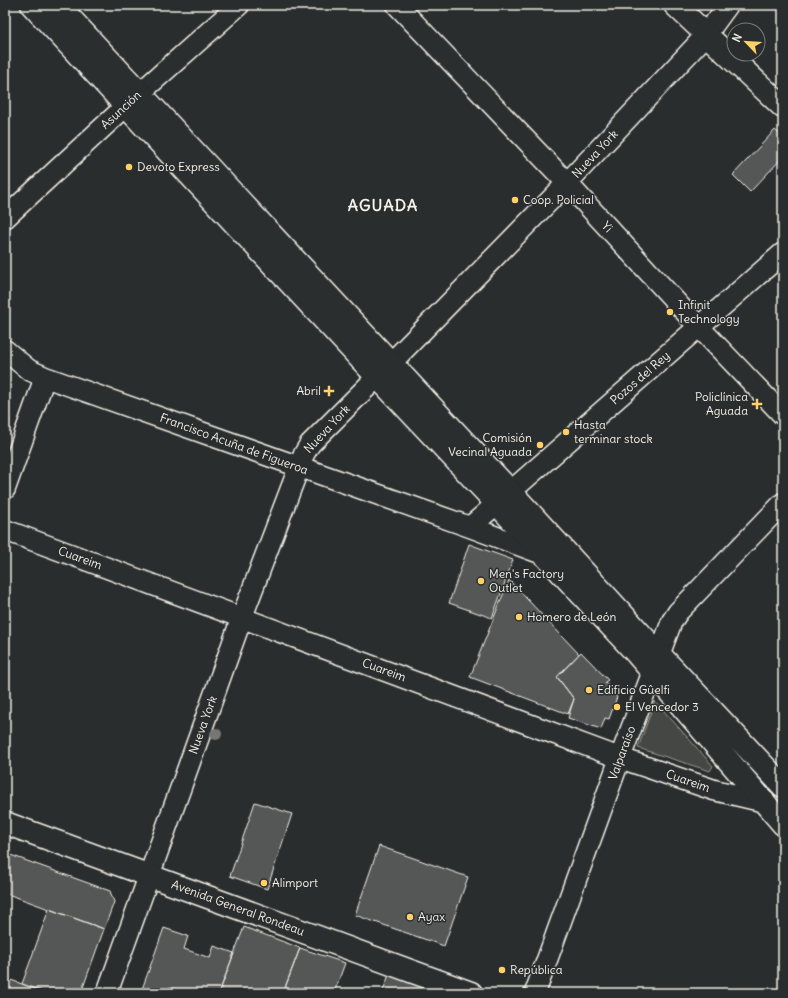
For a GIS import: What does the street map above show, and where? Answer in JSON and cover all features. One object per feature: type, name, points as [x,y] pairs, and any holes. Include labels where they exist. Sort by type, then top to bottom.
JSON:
[{"type":"main road","points":[[32,5],[133,100],[656,663],[783,824]]},
{"type":"main road","points":[[58,5],[133,100]]},
{"type":"main road","points":[[674,5],[783,107]]},
{"type":"main road","points":[[504,498],[545,555],[783,786]]},
{"type":"main road","name":"Avenida General Rondeau","points":[[5,823],[471,993]]},
{"type":"street","name":"Asunción","points":[[5,218],[239,5]]},
{"type":"street","name":"Yi","points":[[397,5],[783,415]]},
{"type":"street","name":"Nueva York","points":[[107,993],[242,617],[298,467],[310,444],[567,184],[706,35],[728,5]]},
{"type":"street","name":"Pozos del Rey","points":[[504,498],[783,253]]},
{"type":"street","name":"Francisco Acuña de Figueroa","points":[[5,350],[29,370],[45,377],[470,527],[545,555]]},
{"type":"street","points":[[5,489],[45,377]]},
{"type":"street","points":[[470,527],[504,498]]},
{"type":"street","name":"Valparaíso","points":[[536,993],[620,758],[672,621],[678,612],[783,503]]},
{"type":"street","name":"Cuareim","points":[[5,530],[620,758],[714,790],[765,802]]},
{"type":"shaded area","points":[[655,701],[713,766],[710,771],[638,748]]},
{"type":"building","points":[[775,130],[783,137],[783,157],[750,192],[733,175]]},
{"type":"building","name":"Men's Factory Outlet","points":[[469,544],[513,560],[492,618],[449,603]]},
{"type":"building","name":"Homero de León","points":[[509,580],[579,654],[557,677],[574,699],[568,714],[470,677]]},
{"type":"building","name":"Edificio Gûelfi","points":[[581,652],[608,680],[605,682],[617,697],[609,719],[605,718],[601,729],[568,718],[574,699],[557,677]]},
{"type":"building","points":[[255,802],[292,814],[267,889],[230,876]]},
{"type":"building","points":[[379,846],[468,877],[444,946],[355,915]]},
{"type":"building","points":[[5,853],[110,891],[114,902],[104,929],[5,893]]},
{"type":"building","points":[[49,909],[104,929],[81,993],[47,993],[22,984]]},
{"type":"building","points":[[244,927],[300,948],[283,993],[219,993]]},
{"type":"building","points":[[164,928],[188,936],[184,949],[210,958],[214,946],[234,953],[219,993],[184,993],[170,987],[167,993],[141,992]]},
{"type":"building","points":[[300,948],[345,963],[334,993],[283,993]]},
{"type":"building","points":[[389,975],[430,990],[429,993],[382,993]]},
{"type":"building","points":[[5,978],[22,984],[47,993],[5,993]]},
{"type":"place","name":"Devoto Express","points":[[129,167]]},
{"type":"place","name":"Coop. Policial","points":[[515,200]]},
{"type":"place","name":"Infinit Technology","points":[[670,312]]},
{"type":"place","name":"Abril","points":[[329,391]]},
{"type":"place","name":"Policlínica Aguada","points":[[757,404]]},
{"type":"place","name":"Hasta terminar stock","points":[[566,432]]},
{"type":"place","name":"Comisión Vecinal Aguada","points":[[540,445]]},
{"type":"place","name":"Men's Factory Outlet","points":[[481,581]]},
{"type":"place","name":"Homero de León","points":[[519,617]]},
{"type":"place","name":"Edificio Gûelfi","points":[[589,690]]},
{"type":"place","name":"El Vencedor 3","points":[[617,707]]},
{"type":"place","name":"Alimport","points":[[264,883]]},
{"type":"place","name":"Ayax","points":[[410,917]]},
{"type":"place","name":"República","points":[[502,970]]},
{"type":"district","name":"AGUADA","points":[[383,205]]}]
